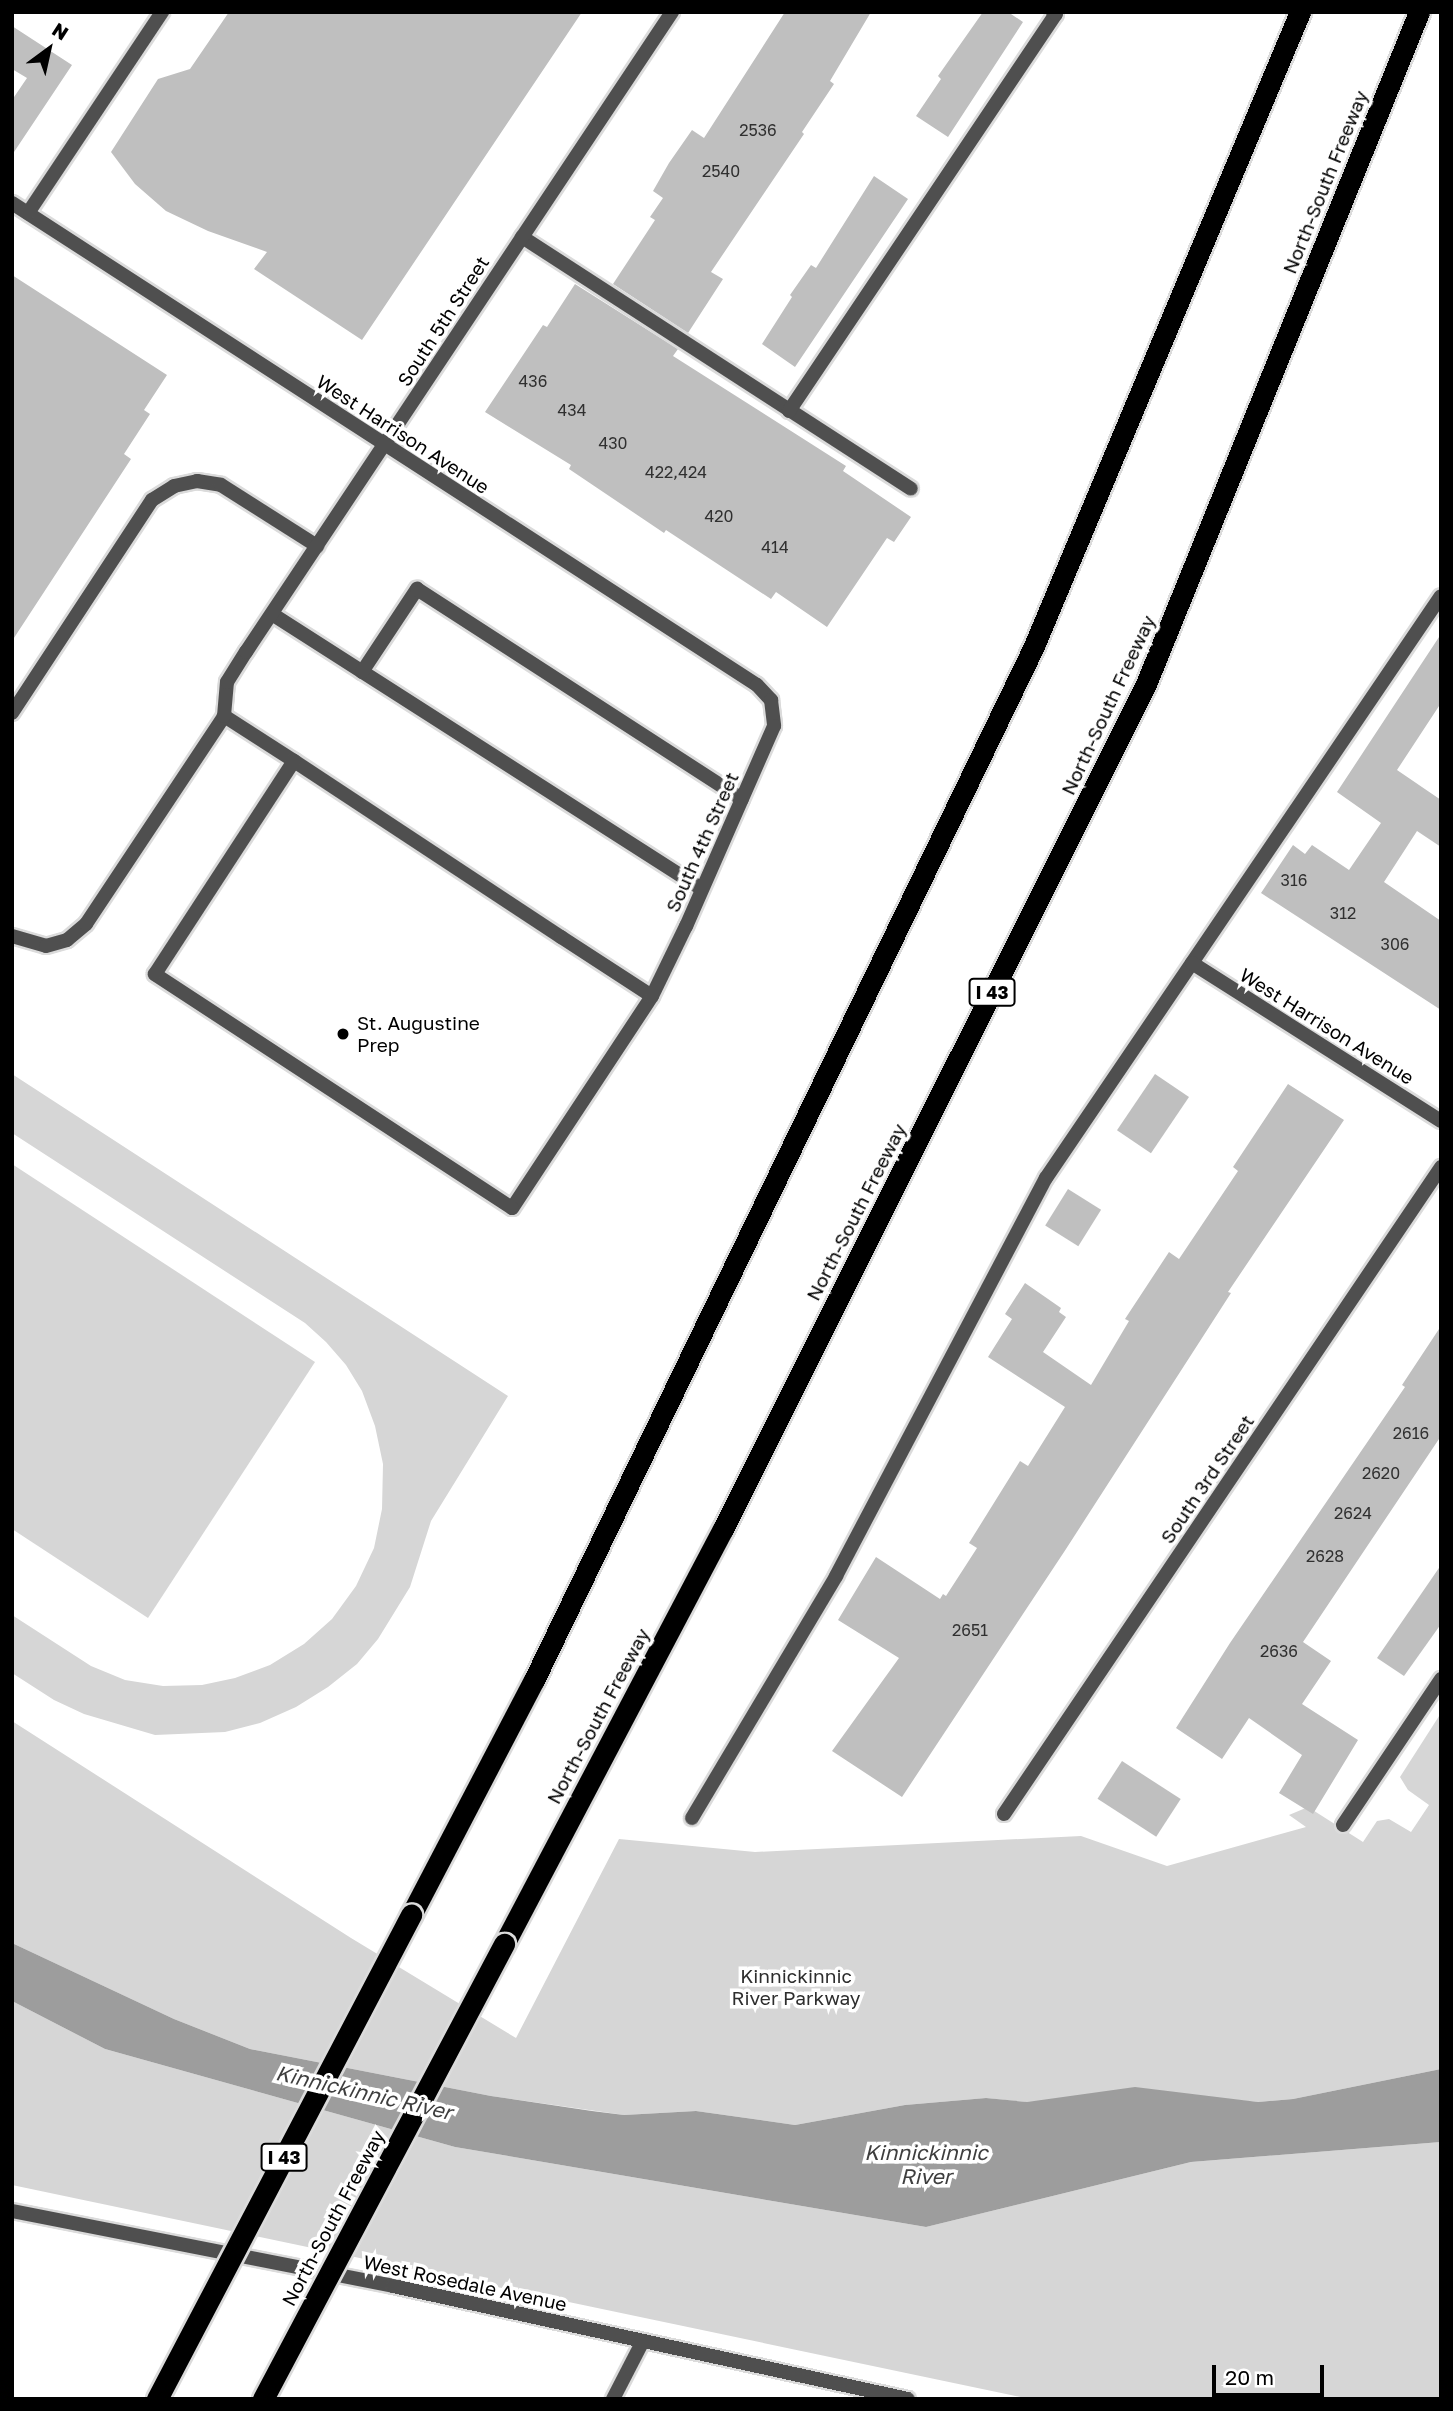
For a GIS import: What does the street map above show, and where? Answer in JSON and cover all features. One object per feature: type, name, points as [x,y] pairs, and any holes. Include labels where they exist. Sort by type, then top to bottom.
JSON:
[{"type":"highway","name":"I 43","points":[[158,2399],[534,1680],[1034,646],[1300,12]]},
{"type":"highway","name":"North-South Freeway","points":[[263,2399],[723,1529],[1146,684],[1419,12]]},
{"type":"street","points":[[27,213],[162,12]]},
{"type":"street","name":"South 5th Street","points":[[224,716],[226,682],[672,12]]},
{"type":"street","points":[[789,411],[1056,14],[1053,12]]},
{"type":"street","name":"West Harrison Avenue","points":[[12,203],[757,685],[771,700]]},
{"type":"street","points":[[522,237],[911,489]]},
{"type":"street","points":[[12,713],[152,500],[174,486],[197,481],[222,485],[317,546]]},
{"type":"street","points":[[362,673],[417,589],[742,799]]},
{"type":"street","points":[[692,1818],[836,1576],[1046,1178],[1441,596]]},
{"type":"street","points":[[272,614],[702,889]]},
{"type":"street","name":"South 4th Street","points":[[294,761],[155,974],[512,1209],[652,996],[774,726],[771,700]]},
{"type":"street","points":[[12,936],[46,946],[67,940],[86,924],[224,716],[652,996]]},
{"type":"street","name":"West Harrison Avenue","points":[[1192,963],[1441,1121]]},
{"type":"street","name":"South 3rd Street","points":[[1004,1814],[1441,1167]]},
{"type":"street","points":[[1343,1825],[1441,1679]]},
{"type":"street","name":"West Rosedale Avenue","points":[[12,2211],[393,2286],[908,2399]]},
{"type":"street","points":[[613,2399],[643,2341]]},
{"type":"green space","points":[[12,1074],[508,1396],[431,1521],[410,1587],[378,1639],[357,1664],[328,1687],[296,1707],[260,1723],[225,1732],[155,1735],[84,1714],[54,1700],[12,1673],[12,1615],[91,1666],[125,1680],[163,1686],[202,1685],[235,1678],[270,1665],[304,1644],[332,1619],[356,1586],[374,1548],[382,1509],[383,1464],[375,1426],[362,1391],[346,1365],[326,1342],[305,1323],[12,1133]]},
{"type":"green space","points":[[12,1164],[315,1362],[148,1618],[12,1529]]},
{"type":"green space","name":"Kinnickinnic River Parkway","points":[[1441,1713],[1441,2069],[1293,2099],[1258,2102],[1200,2097],[1026,2102],[986,2098],[905,2105],[795,2125],[696,2111],[624,2115],[491,2096],[250,2049],[174,2019],[12,1943],[12,1721],[351,1938],[516,2038],[619,1839],[755,1852],[1081,1836],[1167,1866],[1306,1827],[1289,1815],[1308,1807],[1363,1842],[1377,1821],[1389,1819],[1411,1832],[1429,1805],[1408,1790],[1400,1777]]},
{"type":"green space","points":[[12,2001],[105,2049],[455,2147],[926,2227],[1191,2162],[1441,2142],[1441,2399],[1030,2399],[12,2185]]},
{"type":"water","name":"Kinnickinnic River","points":[[12,1943],[174,2019],[250,2049],[491,2096],[592,2111],[624,2115],[696,2111],[795,2125],[905,2105],[986,2098],[1027,2102],[1135,2087],[1258,2102],[1293,2099],[1441,2069],[1441,2142],[1191,2162],[926,2227],[455,2147],[105,2049],[12,2001]]},
{"type":"building","points":[[229,12],[582,12],[362,340],[254,269],[267,252],[208,231],[166,211],[135,184],[111,152],[158,79],[190,69]]},
{"type":"building","points":[[785,12],[871,12],[830,81],[834,84],[802,132],[804,134],[711,272],[723,279],[688,333],[613,284],[655,220],[650,217],[663,198],[653,191],[669,163],[692,130],[704,138]]},
{"type":"building","points":[[983,12],[1008,12],[1023,22],[948,137],[916,116],[941,79],[938,76]]},
{"type":"building","points":[[12,26],[72,65],[12,155],[12,100],[27,78],[12,69]]},
{"type":"building","points":[[874,176],[908,199],[795,367],[762,344],[792,297],[790,295],[811,265],[816,268]]},
{"type":"building","points":[[12,275],[167,375],[144,410],[150,414],[124,454],[131,459],[12,641]]},
{"type":"building","points":[[575,284],[678,349],[673,356],[846,466],[843,471],[911,517],[894,542],[887,538],[827,627],[776,592],[771,599],[666,530],[664,533],[569,469],[571,465],[485,412],[543,325],[547,327]]},
{"type":"building","points":[[1441,634],[1441,703],[1397,770],[1441,800],[1441,847],[1417,831],[1384,882],[1441,921],[1441,1010],[1261,893],[1293,845],[1305,854],[1312,845],[1349,870],[1381,823],[1337,792]]},
{"type":"building","points":[[1155,1074],[1189,1097],[1151,1153],[1117,1130]]},
{"type":"building","points":[[1288,1084],[1344,1120],[1228,1292],[1231,1293],[1066,1549],[902,1797],[832,1751],[899,1658],[838,1620],[876,1557],[940,1599],[943,1594],[946,1596],[977,1548],[969,1543],[1020,1461],[1028,1466],[1065,1407],[988,1357],[1012,1319],[1005,1314],[1025,1283],[1061,1308],[1059,1312],[1066,1317],[1043,1352],[1091,1385],[1129,1321],[1125,1319],[1169,1252],[1179,1259],[1238,1171],[1233,1167]]},
{"type":"building","points":[[1068,1189],[1101,1210],[1078,1246],[1045,1225]]},
{"type":"building","points":[[1441,1326],[1441,1436],[1303,1642],[1331,1661],[1302,1704],[1358,1740],[1313,1814],[1279,1793],[1302,1755],[1249,1718],[1222,1759],[1176,1728],[1230,1643],[1405,1387],[1402,1385]]},
{"type":"building","points":[[1441,1565],[1441,1624],[1404,1676],[1377,1658]]},
{"type":"building","points":[[1122,1761],[1181,1799],[1156,1837],[1097,1799]]},
{"type":"place","name":"St. Augustine Prep","points":[[343,1034]]}]
